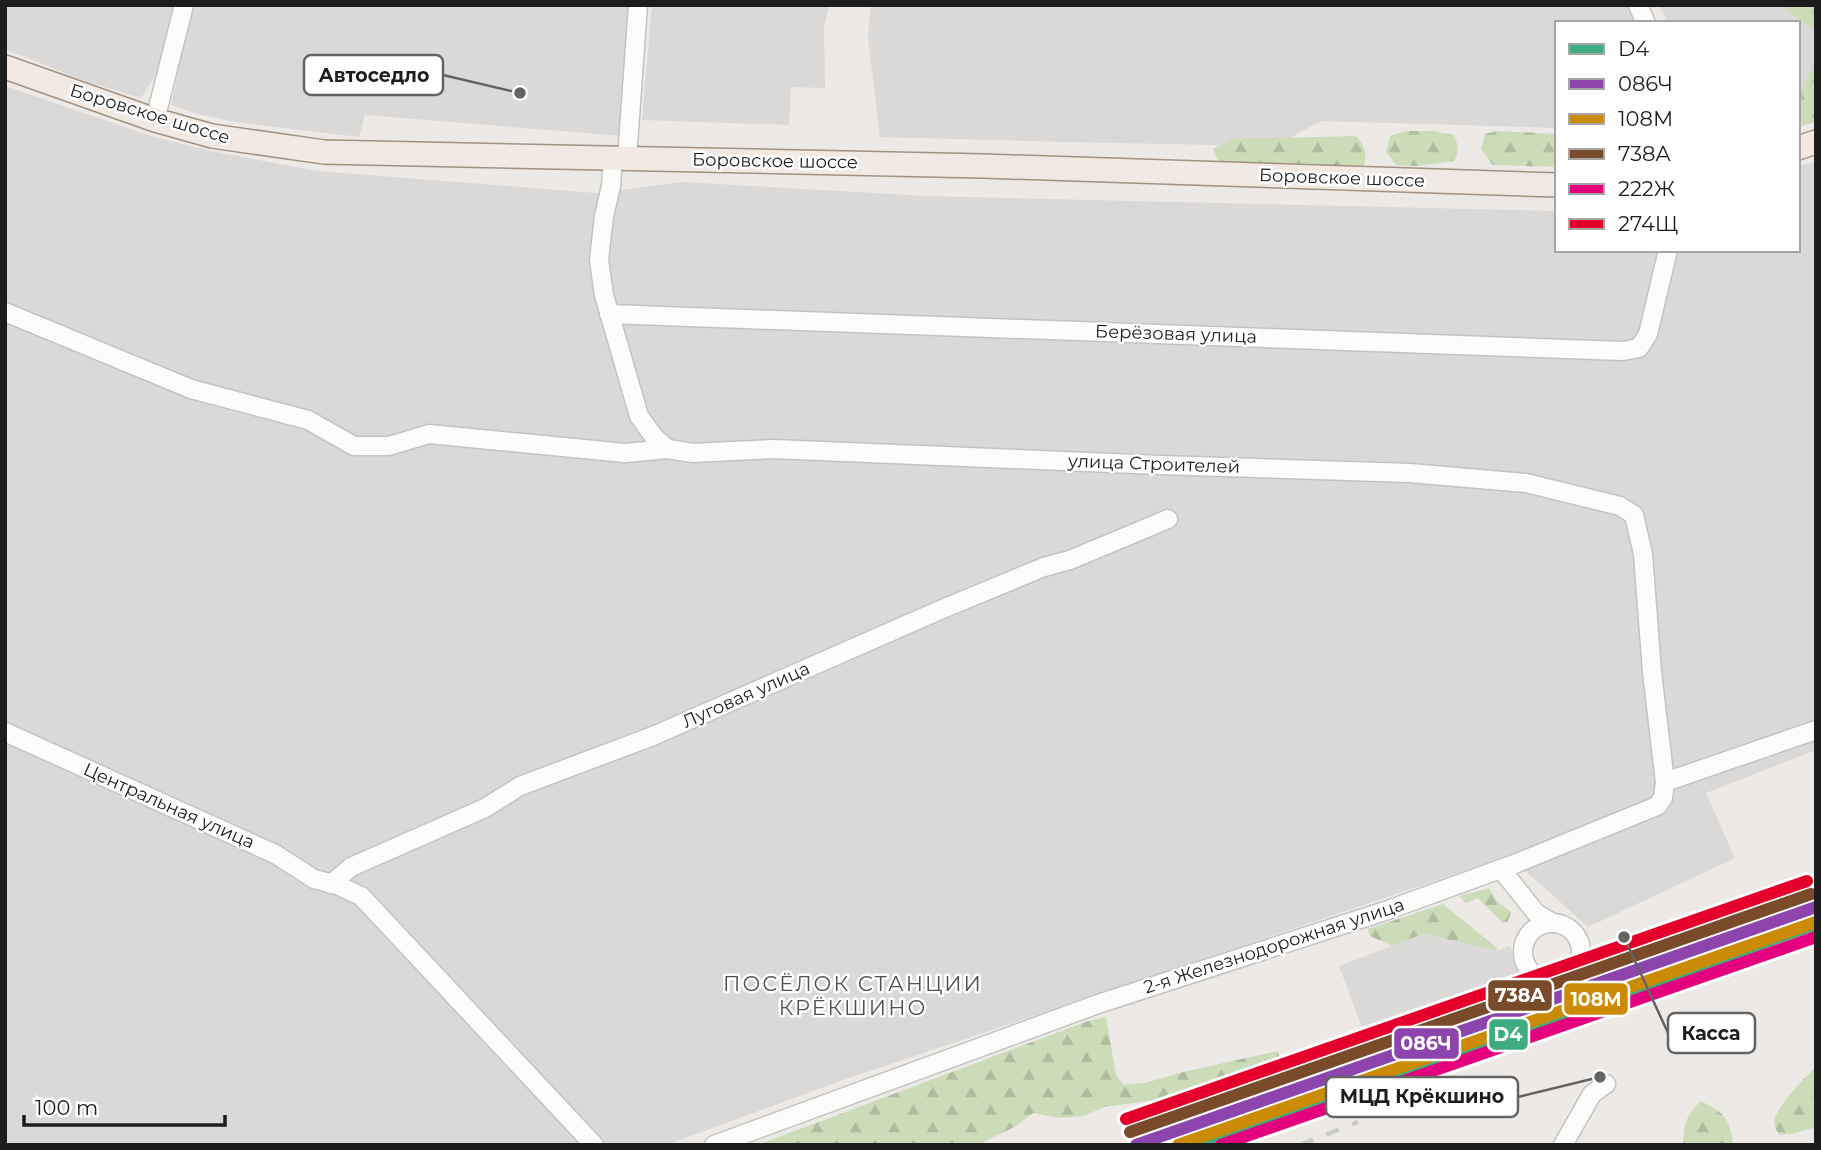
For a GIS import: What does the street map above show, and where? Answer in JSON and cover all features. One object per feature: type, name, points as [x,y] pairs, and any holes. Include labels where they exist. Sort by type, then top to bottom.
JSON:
[{"type":"main road","name":"Боровское шоссе","points":[[5,67],[155,120],[231,139],[324,152],[983,166],[1555,185]]},
{"type":"street","points":[[155,120],[184,5]]},
{"type":"street","points":[[638,5],[620,158],[604,216],[600,260],[604,295],[639,416],[654,437],[668,449]]},
{"type":"street","points":[[1638,5],[1645,21]]},
{"type":"street","name":"Берёзовая улица","points":[[609,314],[1623,351],[1639,348],[1648,334],[1668,252]]},
{"type":"street","name":"улица Строителей","points":[[5,312],[191,389],[308,420],[354,446],[389,446],[429,435],[625,453],[668,449],[693,453],[773,449],[1410,473],[1525,483],[1620,506],[1634,515],[1643,554],[1652,672],[1665,782]]},
{"type":"street","name":"Луговая улица","points":[[331,884],[351,867],[485,808],[520,786],[653,736],[940,610],[1168,519]]},
{"type":"street","points":[[1665,782],[1816,730]]},
{"type":"street","name":"Центральная улица","points":[[5,732],[275,854],[314,879],[349,890],[370,905],[422,964],[594,1145]]},
{"type":"street","name":"2-я Железнодорожная улица","points":[[715,1145],[1098,1004],[1359,920],[1501,869],[1657,806],[1664,793],[1665,782]]},
{"type":"street","points":[[1501,869],[1536,921],[1568,927],[1574,932],[1581,946],[1581,961],[1577,970],[1562,980],[1553,982],[1536,977],[1525,962],[1524,944],[1536,921]]},
{"type":"street","points":[[1563,1145],[1592,1094],[1606,1084]]},
{"type":"shaded area","points":[[5,5],[174,5],[159,69],[141,98],[85,81],[5,49]]},
{"type":"shaded area","points":[[192,5],[632,5],[622,136],[365,115],[359,137],[241,123],[197,114],[171,105]]},
{"type":"shaded area","points":[[652,5],[829,5],[824,28],[825,88],[791,87],[789,125],[642,120]]},
{"type":"shaded area","points":[[871,5],[1628,5],[1636,21],[1555,21],[1555,128],[1321,121],[1275,146],[880,137],[868,37]]},
{"type":"shaded area","points":[[1659,5],[1816,5],[1816,87],[1800,94],[1800,21],[1667,21]]},
{"type":"shaded area","points":[[5,86],[154,137],[210,151],[318,171],[596,193],[683,182],[925,196],[1555,211],[1555,252],[1800,252],[1800,166],[1816,161],[1816,750],[1706,793],[1735,858],[1588,927],[1509,856],[843,1080],[666,1145],[5,1145]]},
{"type":"shaded area","points":[[1424,934],[1496,951],[1510,946],[1527,997],[1371,1052],[1339,966]]},
{"type":"green space","points":[[1781,5],[1816,5],[1816,32],[1783,7]]},
{"type":"green space","points":[[1816,62],[1816,122],[1800,126],[1800,91]]},
{"type":"green space","points":[[1406,131],[1433,131],[1454,135],[1458,148],[1454,161],[1417,166],[1396,165],[1386,152],[1390,136]]},
{"type":"green space","points":[[1497,131],[1555,134],[1555,167],[1493,165],[1481,149],[1485,134]]},
{"type":"green space","points":[[1356,136],[1365,150],[1363,167],[1218,161],[1213,149],[1232,139]]},
{"type":"green space","points":[[1489,888],[1496,900],[1511,912],[1508,921],[1503,923],[1478,898],[1466,903],[1459,896]]},
{"type":"green space","points":[[1443,904],[1497,948],[1496,951],[1424,934],[1392,946],[1370,936],[1368,929]]},
{"type":"green space","points":[[1106,1017],[1116,1075],[1124,1085],[1145,1083],[1278,1051],[1280,1060],[1172,1098],[1104,1107],[1084,1116],[1060,1118],[1033,1113],[1016,1126],[978,1145],[757,1145],[1088,1021]]},
{"type":"green space","points":[[1816,1067],[1816,1127],[1779,1135],[1774,1122],[1778,1112]]},
{"type":"green space","points":[[1701,1101],[1715,1109],[1727,1121],[1733,1142],[1729,1145],[1684,1145],[1686,1121]]},
{"type":"railway","points":[[1300,1145],[1358,1122]]},
{"type":"transit line","name":"274Щ","points":[[1126,1119],[1807,881]]},
{"type":"transit line","name":"738А","points":[[1130,1132],[1811,894]]},
{"type":"transit line","name":"086Ч","points":[[1136,1145],[1816,907]]},
{"type":"transit line","name":"108М","points":[[1178,1145],[1816,922]]},
{"type":"transit line","name":"D4","points":[[1201,1145],[1816,924]]},
{"type":"transit line","name":"222Ж","points":[[1221,1145],[1816,937]]},
{"type":"place","name":"Автоседло","points":[[520,93]]},
{"type":"place","name":"Касса","points":[[1624,937]]},
{"type":"place","name":"МЦД Крёкшино","points":[[1600,1077]]},
{"type":"district","name":"ПОСЁЛОК СТАНЦИИ КРЁКШИНО","points":[[853,995]]}]
